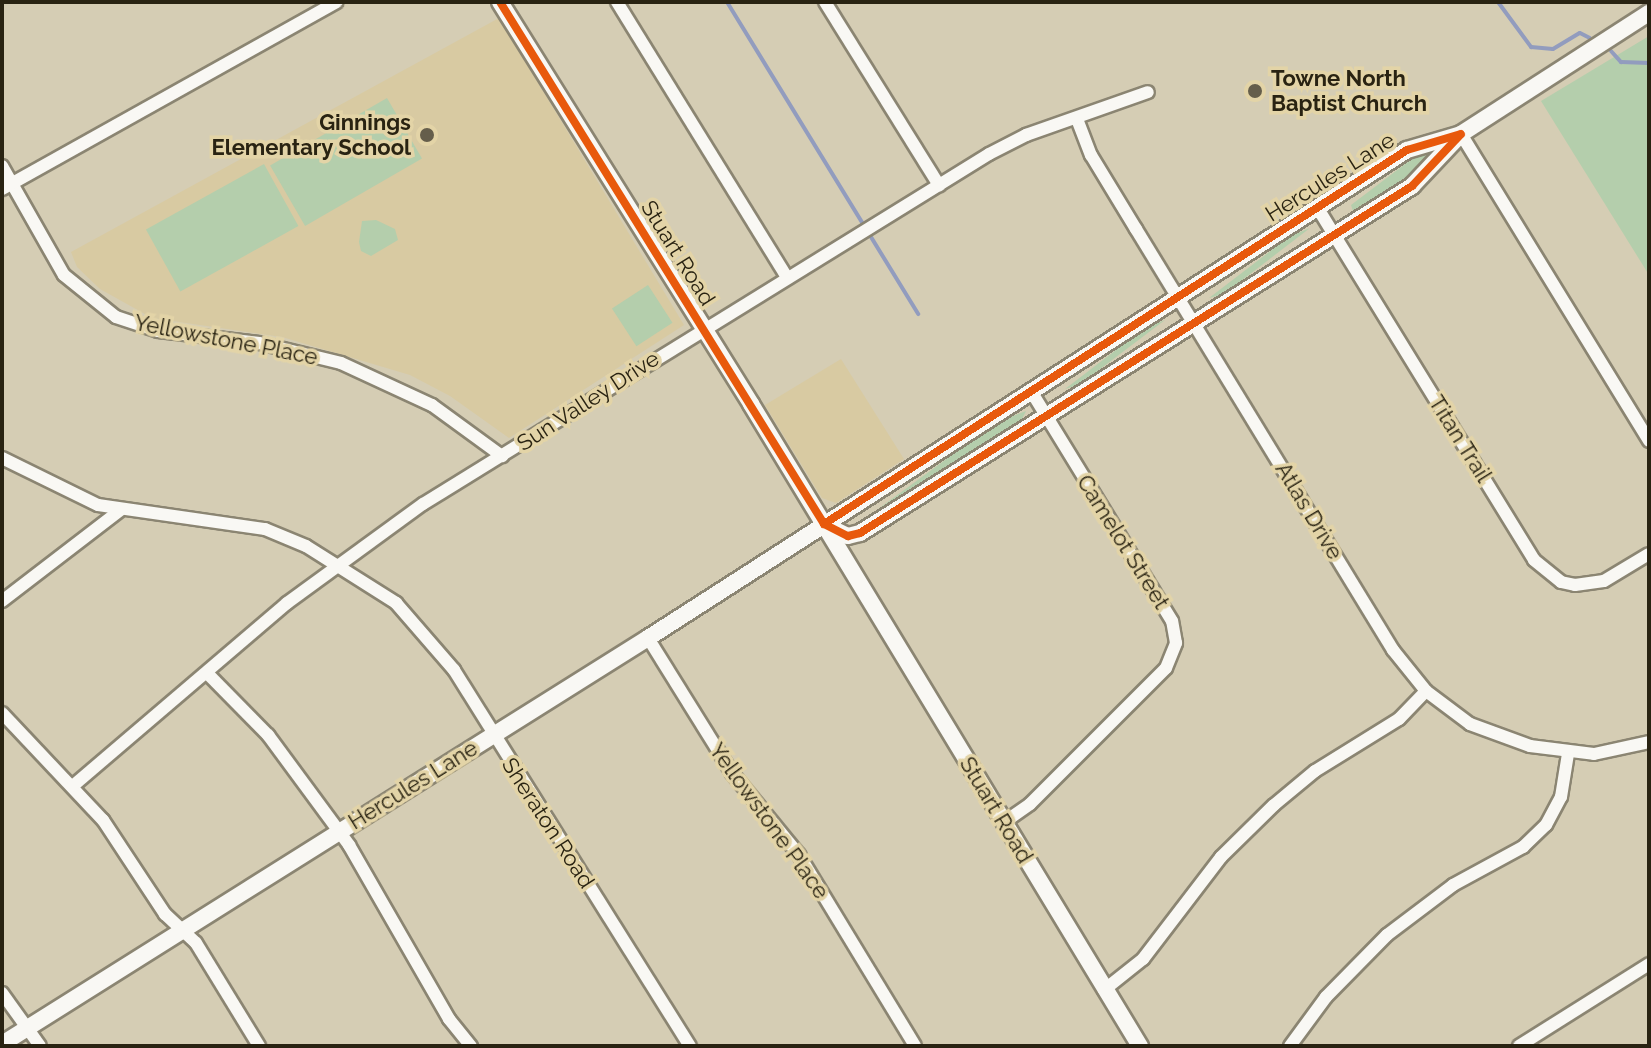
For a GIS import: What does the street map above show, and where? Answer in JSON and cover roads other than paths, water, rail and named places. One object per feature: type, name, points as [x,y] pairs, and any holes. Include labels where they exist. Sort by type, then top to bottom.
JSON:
[{"type":"street","points":[[7,186],[336,2]]},
{"type":"street","name":"Stuart Road","points":[[500,2],[824,524],[1140,1046]]},
{"type":"street","points":[[617,2],[786,276]]},
{"type":"street","points":[[825,2],[939,185]]},
{"type":"street","name":"Hercules Lane","points":[[824,524],[848,536],[860,533],[1412,186],[1461,134],[1649,13]]},
{"type":"street","name":"Sun Valley Drive","points":[[74,785],[336,564],[502,456],[786,276],[1013,141],[1148,92]]},
{"type":"street","name":"Atlas Drive","points":[[1077,119],[1091,155],[1393,650],[1426,691],[1494,736],[1568,754],[1623,750],[1649,742]]},
{"type":"street","points":[[1461,134],[1649,441]]},
{"type":"street","name":"Hercules Lane","points":[[2,1044],[648,638],[1419,143],[1461,134]]},
{"type":"street","name":"Yellowstone Place","points":[[2,166],[7,186],[64,275],[116,317],[158,331],[259,343],[341,363],[432,405],[502,456]]},
{"type":"street","name":"Titan Trail","points":[[1317,207],[1534,560],[1561,582],[1575,585],[1604,581],[1649,554]]},
{"type":"street","name":"Camelot Street","points":[[1003,823],[1030,804],[1166,668],[1176,643],[1172,621],[1031,391]]},
{"type":"street","name":"Sheraton Road","points":[[2,458],[83,500],[122,509],[265,529],[336,564],[396,603],[425,633],[690,1046]]},
{"type":"street","points":[[2,601],[122,509]]},
{"type":"street","name":"Yellowstone Place","points":[[648,638],[732,773],[799,855],[915,1046]]},
{"type":"street","points":[[208,674],[268,735],[338,832],[449,1019],[471,1046]]},
{"type":"street","points":[[1104,990],[1143,959],[1221,857],[1274,805],[1315,771],[1399,719],[1426,691]]},
{"type":"street","points":[[2,713],[74,785],[182,930],[196,943],[259,1046]]},
{"type":"street","points":[[1290,1046],[1326,997],[1387,935],[1443,891],[1523,847],[1546,825],[1561,797],[1568,754]]},
{"type":"street","points":[[1519,1046],[1649,964]]},
{"type":"street","points":[[2,993],[40,1046]]},
{"type":"waterway","points":[[727,2],[918,314]]},
{"type":"waterway","points":[[1498,2],[1531,47],[1553,49],[1580,33],[1590,38]]},
{"type":"waterway","points":[[1611,51],[1621,62],[1649,63]]},
{"type":"place","name":"Towne North Baptist Church","points":[[1255,91]]},
{"type":"place","name":"Ginnings Elementary School","points":[[427,135]]}]
